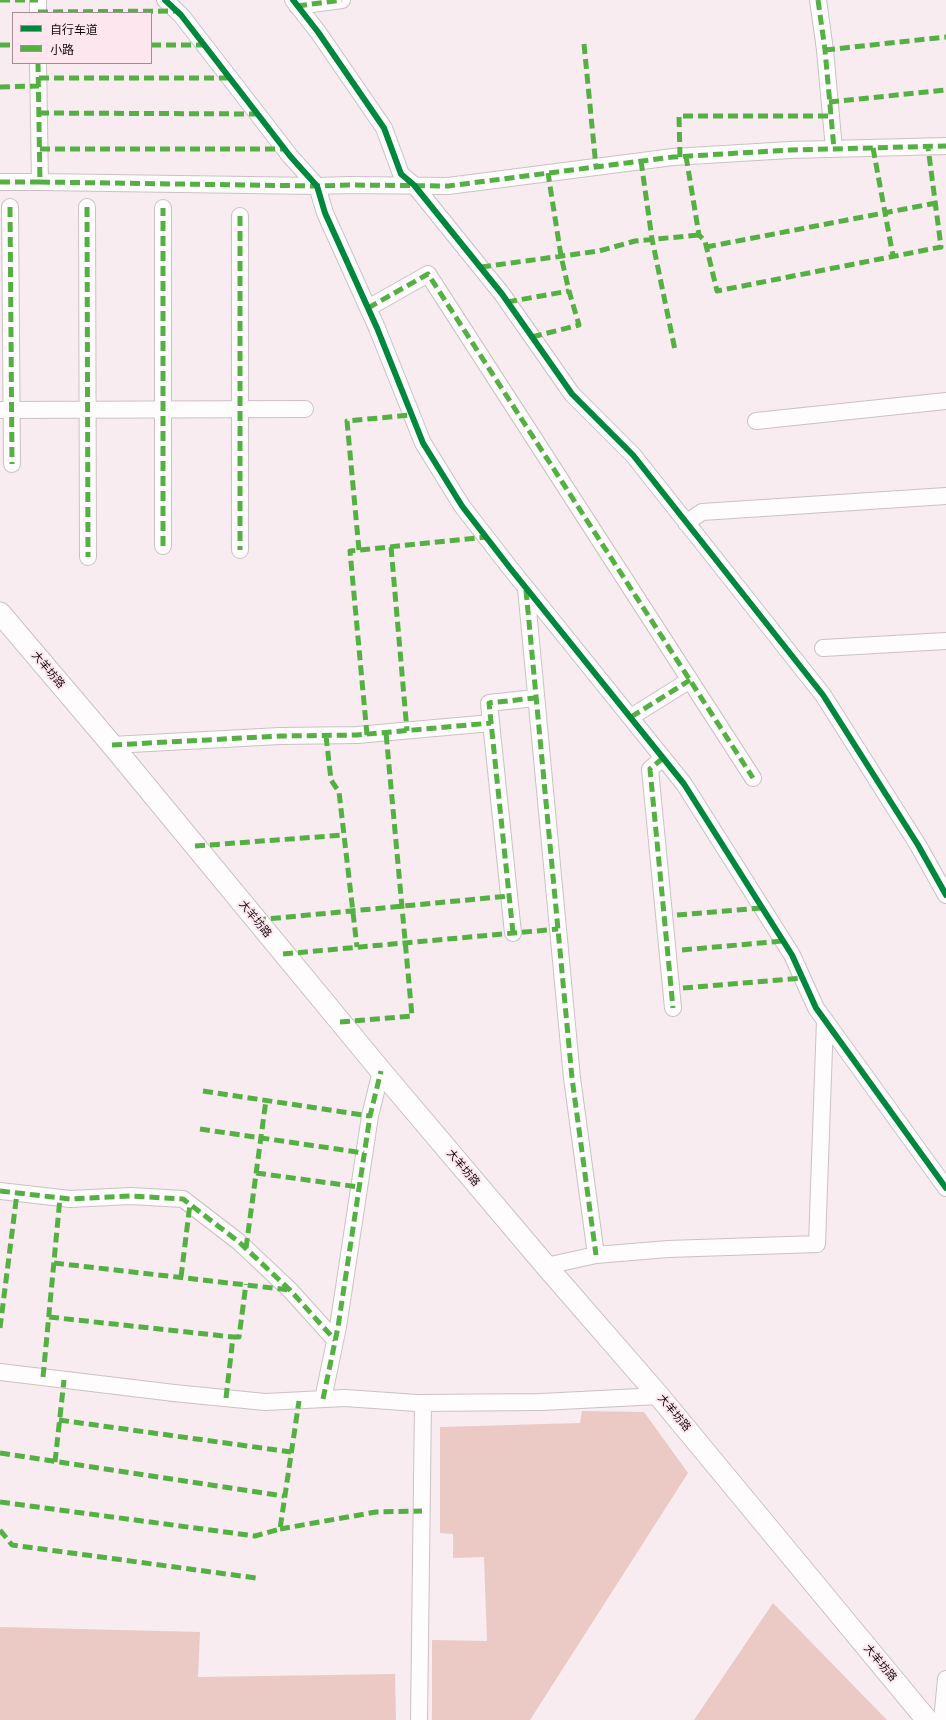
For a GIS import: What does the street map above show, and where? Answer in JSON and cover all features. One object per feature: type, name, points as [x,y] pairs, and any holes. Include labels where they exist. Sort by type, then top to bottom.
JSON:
[{"type":"main road","name":"大羊坊路","points":[[0,614],[112,745],[381,1071],[546,1266],[659,1396],[927,1720]]},
{"type":"street","points":[[38,0],[38,12]]},
{"type":"street","points":[[165,0],[181,15],[290,156],[316,186],[325,213],[368,308],[423,443],[462,506],[684,784],[792,955],[816,1008],[946,1188]]},
{"type":"street","points":[[295,3],[342,0]]},
{"type":"street","points":[[818,0],[825,50],[834,149]]},
{"type":"street","points":[[295,3],[318,32],[384,128],[401,174],[414,185],[502,294],[572,394],[633,455],[823,695],[918,845],[946,895]]},
{"type":"street","points":[[38,64],[40,182]]},
{"type":"street","points":[[0,182],[448,186],[673,157],[834,149],[946,146]]},
{"type":"street","points":[[10,207],[6,410],[12,464]]},
{"type":"street","points":[[88,207],[88,557]]},
{"type":"street","points":[[163,208],[163,546]]},
{"type":"street","points":[[240,216],[240,550]]},
{"type":"street","points":[[368,308],[428,274],[753,778]]},
{"type":"street","points":[[756,421],[946,401]]},
{"type":"street","points":[[6,410],[305,409]]},
{"type":"street","points":[[686,523],[702,512],[946,496]]},
{"type":"street","points":[[526,588],[535,698],[572,1078],[596,1255]]},
{"type":"street","points":[[823,648],[946,641]]},
{"type":"street","points":[[631,717],[690,680]]},
{"type":"street","points":[[513,933],[489,703],[535,698]]},
{"type":"street","points":[[112,745],[280,736],[357,735],[491,723]]},
{"type":"street","points":[[663,758],[650,769],[673,1008]]},
{"type":"street","points":[[546,1266],[596,1255],[668,1249],[817,1244],[825,1020]]},
{"type":"street","points":[[323,1399],[335,1340],[370,1116],[381,1071]]},
{"type":"street","points":[[0,1192],[70,1199],[131,1196],[183,1199],[242,1245],[290,1290],[335,1340]]},
{"type":"street","points":[[0,1372],[265,1402],[345,1398],[423,1403],[541,1402],[659,1396]]},
{"type":"street","points":[[419,1720],[423,1403]]},
{"type":"street","points":[[942,1720],[946,1679]]},
{"type":"shaded area","points":[[582,1411],[644,1412],[688,1473],[530,1720],[432,1720],[432,1640],[487,1641],[484,1557],[453,1558],[453,1534],[440,1533],[440,1427],[580,1423]]},
{"type":"shaded area","points":[[773,1603],[887,1720],[694,1720]]},
{"type":"shaded area","points":[[0,1627],[200,1632],[198,1677],[395,1674],[396,1720],[0,1720]]},
{"type":"marked path","points":[[0,0],[38,0]]},
{"type":"marked path","points":[[297,6],[342,0]]},
{"type":"marked path","points":[[818,0],[825,50],[834,149]]},
{"type":"marked path","points":[[38,12],[176,11]]},
{"type":"marked path","points":[[825,50],[946,37]]},
{"type":"marked path","points":[[584,44],[596,167]]},
{"type":"marked path","points":[[0,45],[12,45]]},
{"type":"marked path","points":[[152,45],[204,45]]},
{"type":"marked path","points":[[0,182],[40,182],[38,64]]},
{"type":"marked path","points":[[39,78],[230,78]]},
{"type":"marked path","points":[[0,87],[39,86]]},
{"type":"marked path","points":[[829,102],[946,90]]},
{"type":"marked path","points":[[39,113],[258,114]]},
{"type":"marked path","points":[[680,157],[679,116],[831,116]]},
{"type":"marked path","points":[[40,182],[317,186],[448,186],[673,157],[790,150],[946,146]]},
{"type":"marked path","points":[[686,156],[699,235],[705,241],[717,291],[941,247],[928,147]]},
{"type":"marked path","points":[[873,148],[893,256]]},
{"type":"marked path","points":[[40,149],[285,149]]},
{"type":"marked path","points":[[641,161],[652,239],[675,350]]},
{"type":"marked path","points":[[532,337],[579,325],[561,256],[548,173]]},
{"type":"marked path","points":[[706,247],[936,203]]},
{"type":"marked path","points":[[10,207],[12,464]]},
{"type":"marked path","points":[[87,207],[88,557]]},
{"type":"marked path","points":[[163,208],[163,546]]},
{"type":"marked path","points":[[240,216],[240,550]]},
{"type":"marked path","points":[[481,267],[599,251],[635,241],[699,235]]},
{"type":"marked path","points":[[368,308],[428,274],[753,778]]},
{"type":"marked path","points":[[507,302],[569,291]]},
{"type":"marked path","points":[[359,550],[347,421],[411,415]]},
{"type":"marked path","points":[[367,735],[350,551],[486,537]]},
{"type":"marked path","points":[[391,547],[407,731]]},
{"type":"marked path","points":[[526,590],[572,1078],[596,1255]]},
{"type":"marked path","points":[[631,717],[690,680]]},
{"type":"marked path","points":[[513,933],[489,703],[535,698]]},
{"type":"marked path","points":[[112,745],[280,736],[357,735],[491,723]]},
{"type":"marked path","points":[[340,1022],[412,1016],[386,733]]},
{"type":"marked path","points":[[326,736],[331,780],[339,792],[357,947]]},
{"type":"marked path","points":[[663,758],[650,769],[673,1008]]},
{"type":"marked path","points":[[195,846],[344,835]]},
{"type":"marked path","points":[[256,920],[509,896]]},
{"type":"marked path","points":[[677,915],[762,908]]},
{"type":"marked path","points":[[283,954],[558,929]]},
{"type":"marked path","points":[[682,950],[783,941]]},
{"type":"marked path","points":[[683,988],[803,978]]},
{"type":"marked path","points":[[323,1399],[338,1327],[370,1116],[381,1071]]},
{"type":"marked path","points":[[203,1091],[370,1116]]},
{"type":"marked path","points":[[246,1248],[266,1100]]},
{"type":"marked path","points":[[200,1129],[364,1153]]},
{"type":"marked path","points":[[256,1173],[359,1187]]},
{"type":"marked path","points":[[0,1191],[70,1199],[131,1196],[183,1199],[239,1242],[290,1290],[335,1340]]},
{"type":"marked path","points":[[0,1328],[17,1193]]},
{"type":"marked path","points":[[43,1377],[60,1198]]},
{"type":"marked path","points":[[181,1277],[190,1204]]},
{"type":"marked path","points":[[54,1263],[290,1290]]},
{"type":"marked path","points":[[226,1398],[233,1337],[239,1337],[246,1284]]},
{"type":"marked path","points":[[49,1317],[233,1337]]},
{"type":"marked path","points":[[55,1462],[64,1380]]},
{"type":"marked path","points":[[0,1502],[255,1536],[280,1529],[299,1401]]},
{"type":"marked path","points":[[59,1420],[291,1452]]},
{"type":"marked path","points":[[0,1453],[284,1496]]},
{"type":"marked path","points":[[280,1529],[376,1512],[422,1511]]},
{"type":"marked path","points":[[0,1530],[12,1545],[256,1578]]},
{"type":"cycle path","points":[[165,0],[181,15],[290,156],[317,186],[325,213],[377,328],[423,443],[462,506],[684,784],[792,955],[816,1008],[946,1188]]},
{"type":"cycle path","points":[[293,0],[318,32],[384,128],[401,174],[414,185],[502,294],[572,394],[633,455],[823,695],[918,845],[946,895]]}]
